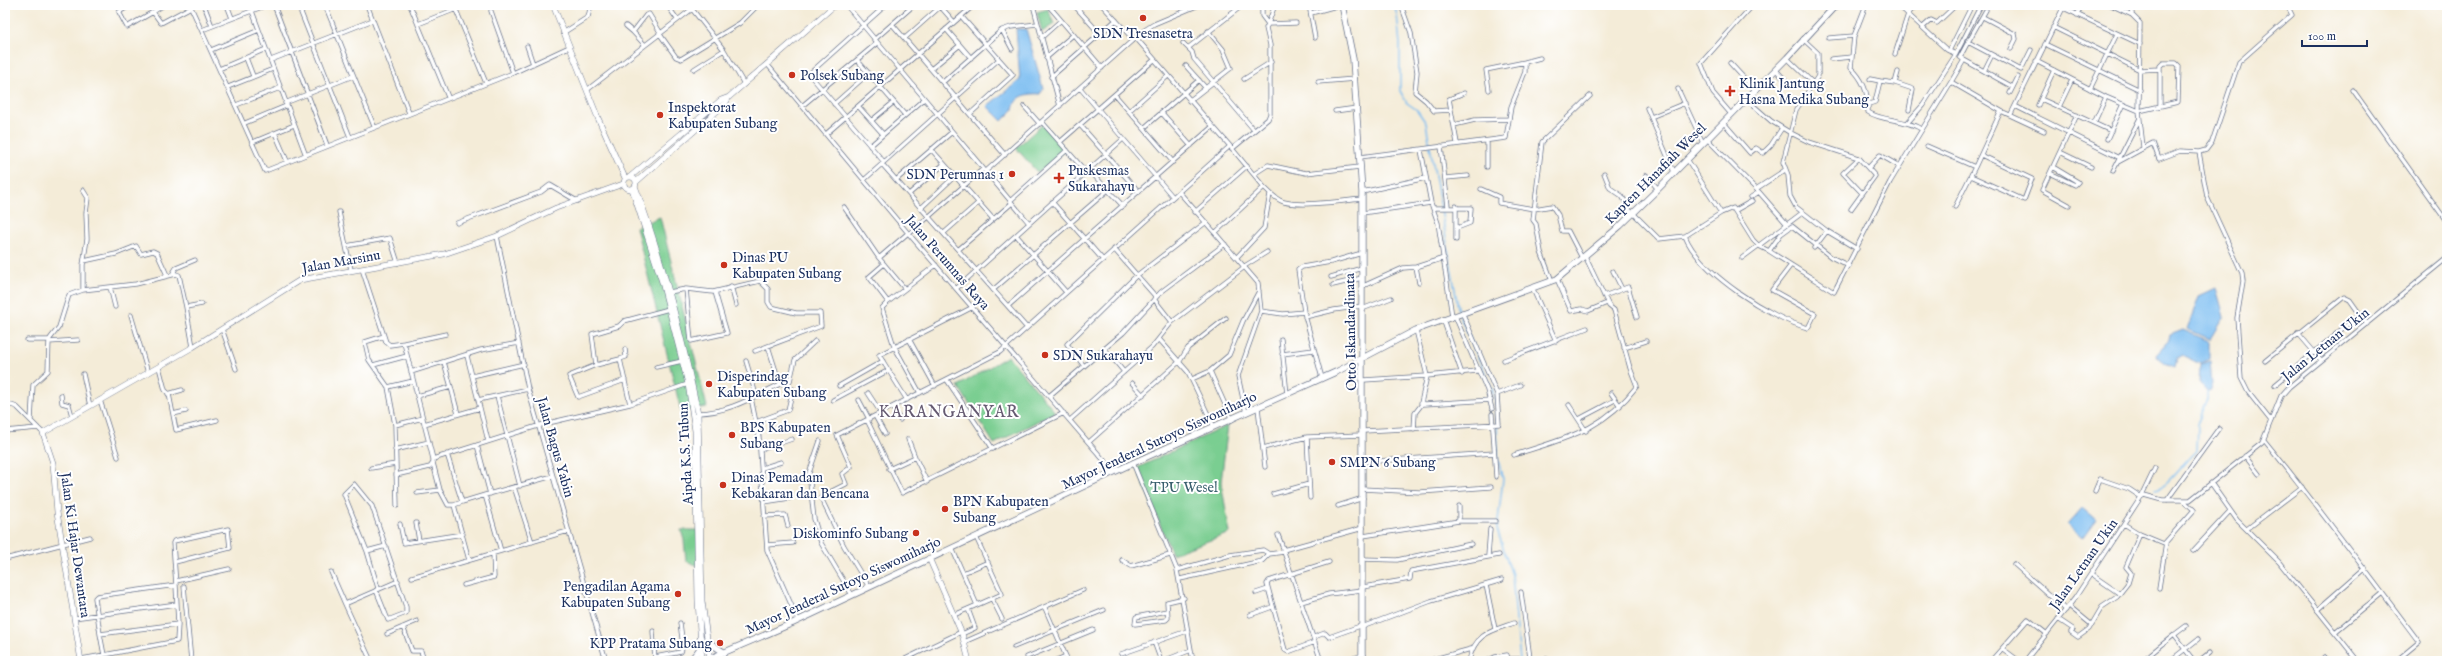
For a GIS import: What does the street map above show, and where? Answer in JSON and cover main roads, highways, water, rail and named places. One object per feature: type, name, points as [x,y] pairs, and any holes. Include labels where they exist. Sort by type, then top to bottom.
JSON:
[{"type":"main road","name":"Otto Iskandardinata","points":[[1341,5],[1355,79],[1362,192],[1362,357],[1364,380],[1362,559],[1363,658]]},
{"type":"main road","name":"Kapten Hanafiah Wesel","points":[[1362,357],[1416,330],[1442,319],[1554,280],[1633,214],[1754,89],[1776,70],[1836,5]]},
{"type":"main road","name":"Mayor Jenderal Sutoyo Siswomiharjo","points":[[706,659],[725,653],[798,620],[929,558],[976,538],[1133,463],[1258,408],[1322,378],[1362,357]]},
{"type":"main road","points":[[690,661],[699,650],[701,638]]},
{"type":"main road","points":[[707,641],[725,653],[718,661]]},
{"type":"water","points":[[1016,29],[1026,29],[1043,88],[1040,94],[1022,96],[1016,101],[1013,110],[1002,121],[987,106],[1020,80]]},
{"type":"water","points":[[2216,288],[2224,316],[2210,339],[2187,329],[2199,296]]},
{"type":"water","points":[[2183,330],[2209,341],[2209,360],[2200,364],[2182,355],[2177,358],[2175,368],[2164,363],[2159,357],[2157,358],[2156,354],[2169,340],[2170,335]]},
{"type":"water","points":[[2210,362],[2212,384],[2209,391],[2205,390],[2199,382],[2200,365]]},
{"type":"water","points":[[2083,508],[2096,519],[2082,538],[2068,525]]},
{"type":"waterway","points":[[1394,5],[1397,15],[1400,44],[1400,91],[1407,103],[1417,110],[1426,123],[1459,313]]},
{"type":"waterway","points":[[1460,316],[1492,389],[1496,405]]},
{"type":"waterway","points":[[2155,489],[2160,488],[2165,484],[2196,451],[2197,424],[2207,402],[2207,391]]},
{"type":"waterway","points":[[1497,419],[1498,460],[1503,479],[1497,529],[1512,575],[1520,661]]},
{"type":"place","name":"SDN Tresnasetra","points":[[1143,18]]},
{"type":"place","name":"Polsek Subang","points":[[792,75]]},
{"type":"place","name":"Klinik Jantung Hasna Medika Subang","points":[[1730,91]]},
{"type":"place","name":"Inspektorat Kabupaten Subang","points":[[660,115]]},
{"type":"place","name":"SDN Perumnas 1","points":[[1012,174]]},
{"type":"place","name":"Puskesmas Sukarahayu","points":[[1059,178]]},
{"type":"place","name":"Dinas PU Kabupaten Subang","points":[[724,265]]},
{"type":"place","name":"SDN Sukarahayu","points":[[1045,355]]},
{"type":"place","name":"Disperindag Kabupaten Subang","points":[[709,384]]},
{"type":"place","name":"BPS Kabupaten Subang","points":[[732,435]]},
{"type":"place","name":"SMPN 6 Subang","points":[[1332,462]]},
{"type":"place","name":"Dinas Pemadam Kebakaran dan Bencana","points":[[723,485]]},
{"type":"place","name":"BPN Kabupaten Subang","points":[[945,509]]},
{"type":"place","name":"Diskominfo Subang","points":[[916,533]]},
{"type":"place","name":"Pengadilan Agama Kabupaten Subang","points":[[678,594]]},
{"type":"place","name":"KPP Pratama Subang","points":[[720,643]]},
{"type":"district","name":"KARANGANYAR","points":[[949,411]]},
{"type":"park label","name":"TPU Wesel","points":[[1184,487]]}]
